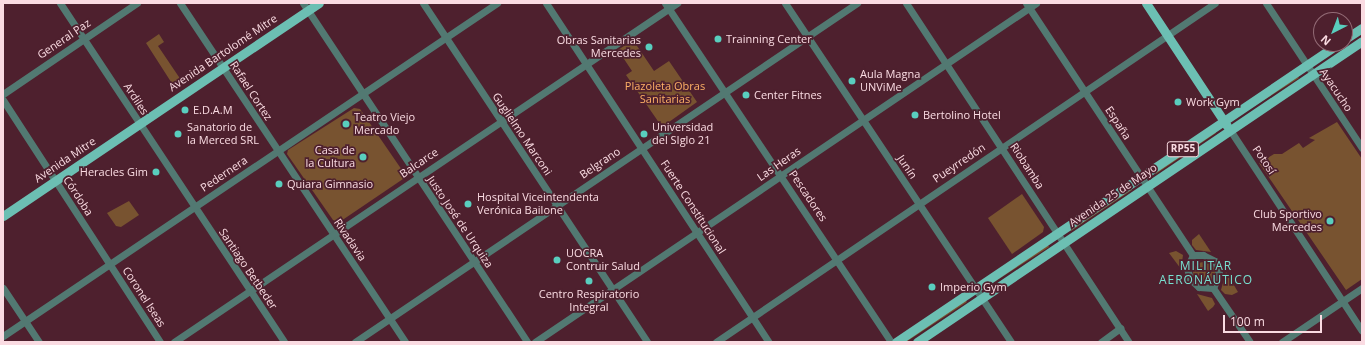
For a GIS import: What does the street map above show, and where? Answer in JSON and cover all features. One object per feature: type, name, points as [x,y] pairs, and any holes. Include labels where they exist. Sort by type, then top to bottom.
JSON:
[{"type":"main road","name":"Avenida Bartolomé Mitre","points":[[139,123],[222,68],[305,7],[319,3]]},
{"type":"main road","name":"Potosí","points":[[1146,3],[1230,130]]},
{"type":"main road","points":[[1353,34],[1362,28]]},
{"type":"main road","name":"Avenida 25 de Mayo","points":[[917,342],[1362,41]]},
{"type":"main road","name":"Avenida 25 de Mayo","points":[[896,342],[1326,52]]},
{"type":"main road","name":"Avenida Mitre","points":[[3,216],[56,182],[139,123]]},
{"type":"street","name":"Ardiles","points":[[60,3],[194,207]]},
{"type":"street","name":"General Paz","points":[[3,94],[137,3]]},
{"type":"street","name":"Rafael Cortez","points":[[180,3],[276,152]]},
{"type":"street","name":"Guglielmo Marconi","points":[[423,3],[647,342]]},
{"type":"street","name":"Pedernera","points":[[3,336],[497,3]]},
{"type":"street","name":"Fuerte Constitucional","points":[[546,3],[769,342]]},
{"type":"street","name":"Balcarce","points":[[174,342],[586,64],[667,6],[677,3]]},
{"type":"street","name":"Junín","points":[[785,3],[1011,342]]},
{"type":"street","name":"Belgrano","points":[[355,342],[858,3]]},
{"type":"street","name":"Riobamba","points":[[906,3],[1129,342]]},
{"type":"street","name":"Las Heras","points":[[535,342],[782,176],[1028,5],[1036,3]]},
{"type":"street","name":"Pueyrredón","points":[[716,342],[1215,3]]},
{"type":"street","name":"Ayacucho","points":[[1266,3],[1362,148]]},
{"type":"street","name":"España","points":[[1028,5],[1193,255]]},
{"type":"street","name":"Pescadores","points":[[667,6],[782,176],[891,342]]},
{"type":"street","name":"Justo José de Urquiza","points":[[305,7],[527,342]]},
{"type":"street","name":"Córdoba","points":[[3,100],[109,265]]},
{"type":"street","name":"Potosí","points":[[1230,130],[1362,331]]},
{"type":"street","name":"Rivadavia","points":[[276,152],[405,342]]},
{"type":"street","name":"Santiago Betbeder","points":[[194,207],[284,342]]},
{"type":"street","points":[[1193,255],[1203,255],[1215,261],[1219,274],[1213,288],[1199,287],[1190,279],[1187,268],[1193,255]]},
{"type":"street","name":"Coronel Iseas","points":[[109,265],[160,342]]},
{"type":"street","points":[[3,288],[39,342]]},
{"type":"street","points":[[1213,288],[1250,342]]},
{"type":"street","points":[[1282,342],[1362,288]]},
{"type":"street","points":[[1101,342],[1120,328]]},
{"type":"green space","points":[[159,34],[164,42],[158,46],[181,80],[173,85],[146,43]]},
{"type":"green space","name":"Plazoleta Obras Sanitarias","points":[[633,40],[654,71],[669,61],[697,102],[662,127],[626,75],[632,71],[618,50]]},
{"type":"green space","points":[[1298,77],[1299,78],[1237,117]]},
{"type":"green space","points":[[354,108],[360,109],[404,173],[403,179],[338,223],[333,220],[287,154],[288,150]]},
{"type":"green space","name":"Club Sportivo Mercedes","points":[[1337,122],[1362,159],[1362,279],[1346,290],[1259,163],[1274,154],[1282,154],[1299,143],[1303,148],[1315,140],[1309,138]]},
{"type":"green space","points":[[1215,131],[1216,133],[1156,174],[1155,172]]},
{"type":"green space","points":[[1131,189],[1132,190],[1071,231],[1070,229]]},
{"type":"green space","points":[[1022,194],[1044,227],[1043,232],[1012,254],[988,218]]},
{"type":"green space","points":[[129,201],[139,215],[121,227],[116,226],[107,213]]},
{"type":"green space","points":[[1199,234],[1211,252],[1196,250],[1192,245],[1192,240]]},
{"type":"green space","points":[[1048,245],[1049,247],[988,286]]},
{"type":"green space","points":[[1176,251],[1183,255],[1181,269],[1169,253]]},
{"type":"green space","points":[[1200,262],[1208,262],[1215,269],[1215,277],[1208,284],[1200,284],[1193,277],[1193,269]]},
{"type":"green space","points":[[1226,272],[1238,292],[1232,295],[1225,294],[1221,290]]},
{"type":"green space","points":[[1197,294],[1212,298],[1215,304],[1213,307],[1208,311]]},
{"type":"green space","points":[[965,300],[967,302],[906,342],[905,341]]},
{"type":"place","name":"Trainning Center","points":[[718,39]]},
{"type":"place","name":"Obras Sanitarias Mercedes","points":[[649,47]]},
{"type":"place","name":"Aula Magna UNViMe","points":[[852,81]]},
{"type":"place","name":"Center Fitnes","points":[[746,95]]},
{"type":"place","name":"Work Gym","points":[[1178,102]]},
{"type":"place","name":"E.D.A.M","points":[[185,110]]},
{"type":"place","name":"Bertolino Hotel","points":[[915,115]]},
{"type":"place","name":"Teatro Viejo Mercado","points":[[346,124]]},
{"type":"place","name":"Sanatorio de la Merced SRL","points":[[178,134]]},
{"type":"place","name":"Universidad del SIglo 21","points":[[644,134]]},
{"type":"place","name":"Casa de la Cultura","points":[[363,157]]},
{"type":"place","name":"Heracles Gim","points":[[156,172]]},
{"type":"place","name":"Quiara Gimnasio","points":[[279,184]]},
{"type":"place","name":"Hospital Viceintendenta Verónica Bailone","points":[[468,204]]},
{"type":"place","name":"Club Sportivo Mercedes","points":[[1330,221]]},
{"type":"place","name":"UOCRA Contruir Salud","points":[[557,260]]},
{"type":"place","name":"Centro Respiratorio Integral","points":[[589,281]]},
{"type":"place","name":"Imperio Gym","points":[[932,287]]},
{"type":"district","name":"MILITAR AERONÁUTICO","points":[[1206,273]]}]
